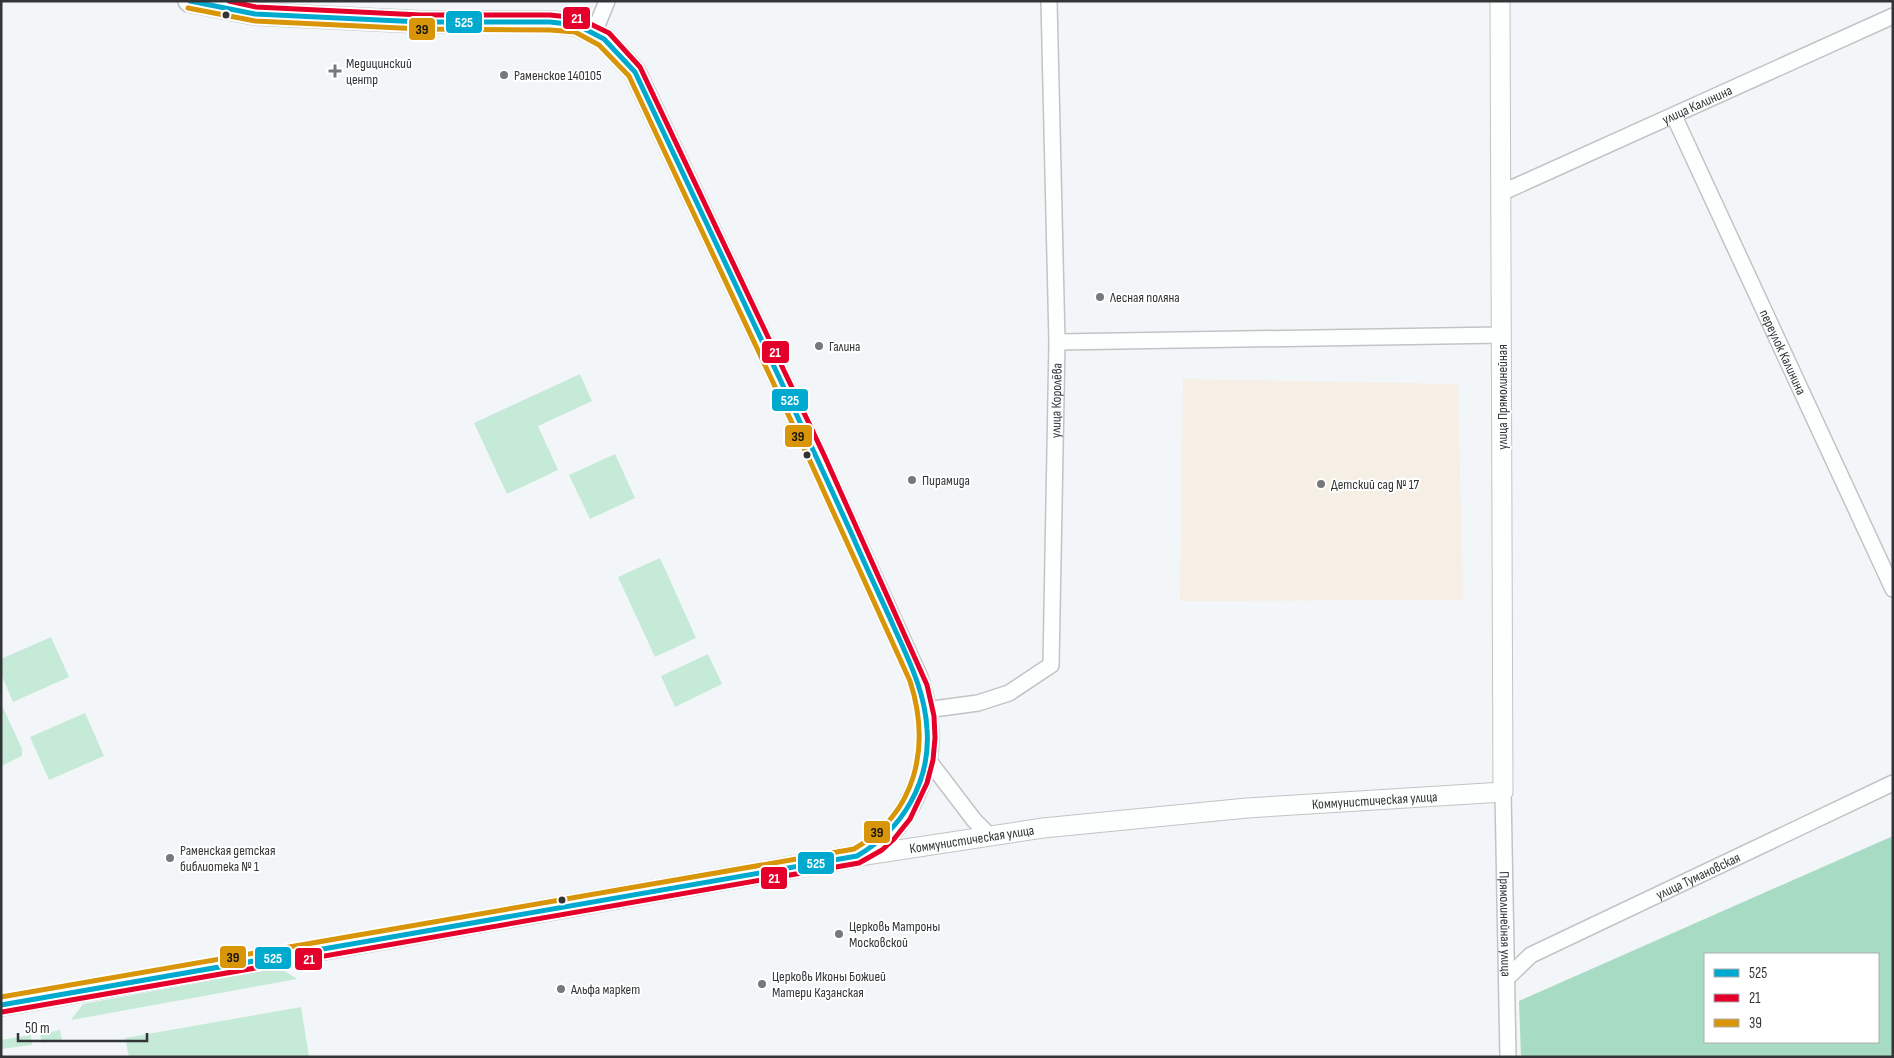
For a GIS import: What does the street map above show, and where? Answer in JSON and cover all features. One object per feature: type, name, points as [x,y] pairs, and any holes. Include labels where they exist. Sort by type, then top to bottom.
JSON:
[{"type":"main road","points":[[189,1],[255,14],[422,22],[550,22],[577,25],[594,33],[619,53],[635,72],[821,467],[917,678],[926,710],[926,758],[917,787],[901,818],[880,841],[857,856]]},
{"type":"main road","name":"Коммунистическая улица","points":[[1,1005],[857,856]]},
{"type":"street","points":[[594,33],[607,1]]},
{"type":"street","name":"улица Королёва","points":[[926,710],[978,704],[1009,693],[1051,665],[1057,342],[1049,1]]},
{"type":"street","name":"улица Прямолинейная","points":[[1500,1],[1503,792]]},
{"type":"street","name":"улица Калинина","points":[[1501,193],[1893,16]]},
{"type":"street","name":"переулок Калинина","points":[[1674,116],[1893,589]]},
{"type":"street","points":[[1057,342],[1502,335]]},
{"type":"street","points":[[926,758],[974,820],[990,836]]},
{"type":"street","name":"улица Тумановская","points":[[1507,978],[1531,955],[1893,783]]},
{"type":"street","name":"Коммунистическая улица","points":[[857,856],[1043,828],[1247,808],[1503,792]]},
{"type":"street","name":"Прямолинейная улица","points":[[1503,792],[1508,1057]]},
{"type":"shaded area","name":"Детский сад № 17","points":[[1183,379],[1458,384],[1463,600],[1180,601]]},
{"type":"green space","points":[[580,374],[592,401],[538,426],[558,470],[507,494],[474,423]]},
{"type":"green space","points":[[615,454],[635,498],[590,519],[569,475]]},
{"type":"green space","points":[[660,558],[696,638],[655,657],[618,577]]},
{"type":"green space","points":[[51,637],[69,677],[13,702],[1,674],[1,659]]},
{"type":"green space","points":[[708,654],[722,684],[675,707],[661,676]]},
{"type":"green space","points":[[1,703],[22,749],[22,756],[1,766]]},
{"type":"green space","points":[[85,713],[104,756],[49,780],[30,737]]},
{"type":"green space","points":[[1893,836],[1893,1057],[1521,1057],[1519,1001]]},
{"type":"green space","points":[[280,968],[297,979],[71,1020],[83,1004]]},
{"type":"green space","points":[[301,1007],[309,1057],[129,1057],[125,1038]]},
{"type":"green space","points":[[60,1030],[62,1040],[42,1043],[40,1034]]},
{"type":"green space","points":[[31,1035],[32,1045],[1,1049],[1,1040]]},
{"type":"transit line","name":"525","points":[[1,1005],[857,856],[887,833],[900,818],[910,803],[924,768],[927,749],[926,715],[915,676],[904,650],[799,420],[635,72],[604,39],[577,25],[550,22],[421,22],[255,14],[190,1]]},
{"type":"transit line","name":"21","points":[[2,1012],[859,863],[882,850],[894,839],[910,819],[927,783],[933,760],[934,716],[927,685],[824,455],[640,67],[609,33],[578,18],[550,15],[421,15],[256,7],[229,1]]},
{"type":"transit line","name":"39","points":[[1,997],[854,849],[875,834],[892,817],[905,797],[914,776],[919,730],[916,705],[910,681],[810,461],[629,76],[599,45],[575,32],[550,30],[421,29],[255,21],[188,8]]},
{"type":"place","name":"Медицинский центр","points":[[335,71]]},
{"type":"place","name":"Раменское 140105","points":[[504,75]]},
{"type":"place","name":"Лесная поляна","points":[[1100,297]]},
{"type":"place","name":"Галина","points":[[819,346]]},
{"type":"place","name":"Пирамида","points":[[912,480]]},
{"type":"place","name":"Детский сад № 17","points":[[1321,484]]},
{"type":"place","name":"Раменская детская библиотека № 1","points":[[170,858]]},
{"type":"place","name":"Церковь Матроны Московской","points":[[839,934]]},
{"type":"place","name":"Церковь Иконы Божией Матери Казанская","points":[[762,984]]},
{"type":"place","name":"Альфа маркет","points":[[561,989]]}]
